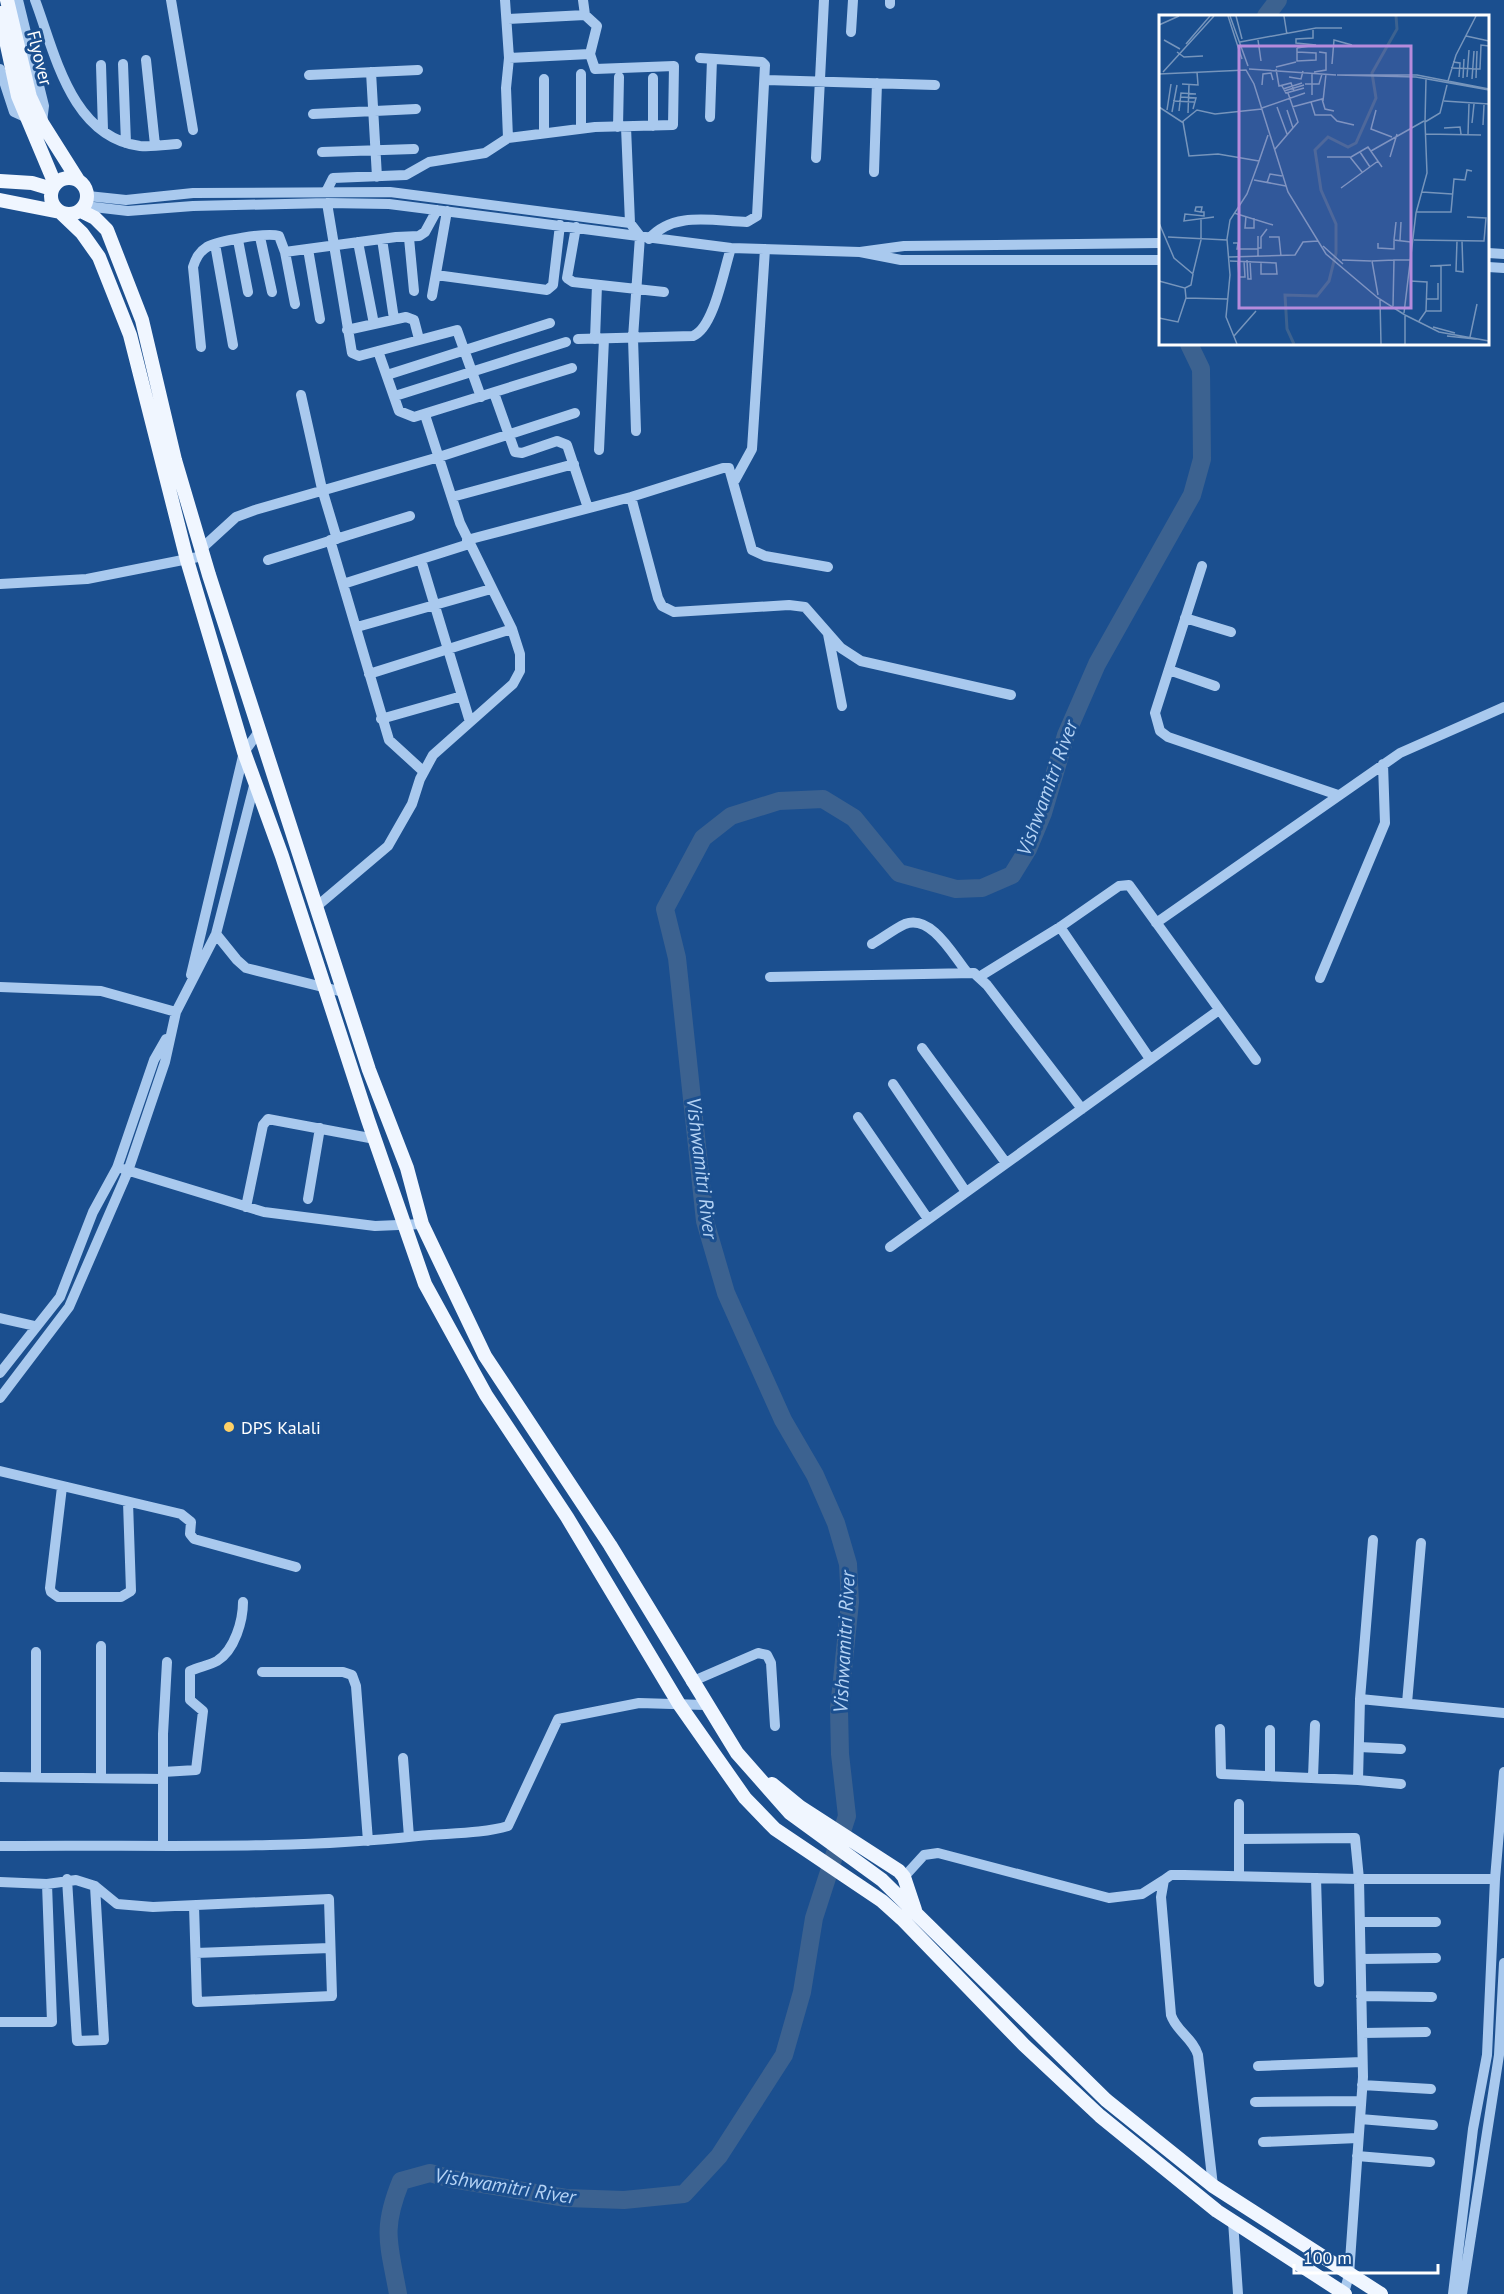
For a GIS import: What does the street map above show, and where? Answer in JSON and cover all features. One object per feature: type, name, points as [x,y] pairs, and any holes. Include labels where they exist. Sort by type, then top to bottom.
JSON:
[{"type":"main road","name":"Flyover","points":[[7,0],[24,96],[25,117],[54,187]]},
{"type":"main road","name":"Flyover","points":[[0,13],[24,96],[78,180]]},
{"type":"main road","points":[[0,181],[54,187],[70,178],[78,180],[83,184],[84,204],[107,230],[122,263],[145,330],[176,460],[202,553],[258,733],[369,1070],[407,1168],[422,1224],[485,1356],[610,1545],[736,1753],[795,1810],[882,1880],[1106,2100],[1213,2186],[1381,2294]]},
{"type":"main road","points":[[54,187],[51,199],[60,212],[82,233],[99,257],[130,335],[187,560],[244,752],[327,989],[425,1284],[486,1395],[567,1516],[679,1704],[745,1798],[775,1830],[882,1901],[1024,2045],[1100,2116],[1233,2222],[1344,2294]]},
{"type":"main road","points":[[0,200],[71,215],[84,204]]},
{"type":"main road","points":[[795,1810],[899,1872],[915,1913]]},
{"type":"street","points":[[18,0],[44,106],[42,123]]},
{"type":"street","points":[[35,0],[71,95],[81,111],[103,130],[126,143],[155,146],[177,144]]},
{"type":"street","points":[[171,0],[193,130]]},
{"type":"street","points":[[505,0],[509,58],[506,88],[507,138]]},
{"type":"street","points":[[327,190],[333,178],[406,175],[429,162],[473,157],[485,153],[507,138],[581,128],[673,124],[674,66],[595,69],[590,54],[597,26],[585,15],[583,0]]},
{"type":"street","points":[[816,158],[824,0]]},
{"type":"street","points":[[851,32],[853,0]]},
{"type":"street","points":[[507,18],[585,15]]},
{"type":"street","points":[[509,58],[590,54]]},
{"type":"street","points":[[636,431],[633,338],[636,289],[644,238],[658,228],[678,220],[747,222],[757,216],[766,80],[765,64],[700,58]]},
{"type":"street","points":[[710,117],[712,59]]},
{"type":"street","points":[[146,60],[155,146]]},
{"type":"street","points":[[123,64],[126,143]]},
{"type":"street","points":[[101,65],[103,130]]},
{"type":"street","points":[[0,69],[14,112],[25,117]]},
{"type":"street","points":[[309,75],[418,70]]},
{"type":"street","points":[[371,72],[377,177]]},
{"type":"street","points":[[581,128],[582,74]]},
{"type":"street","points":[[620,76],[630,223],[644,238]]},
{"type":"street","points":[[653,78],[653,126]]},
{"type":"street","points":[[544,79],[544,133]]},
{"type":"street","points":[[766,80],[935,85]]},
{"type":"street","points":[[874,172],[877,83]]},
{"type":"street","points":[[313,114],[416,109]]},
{"type":"street","points":[[322,152],[414,149]]},
{"type":"street","points":[[84,204],[193,194],[327,190],[390,192],[630,223]]},
{"type":"street","points":[[84,204],[128,211],[193,206],[327,202],[390,204],[731,248],[860,252],[901,260],[1159,260]]},
{"type":"street","points":[[327,202],[350,349],[355,355],[378,351],[457,330],[481,397]]},
{"type":"street","points":[[285,252],[382,239],[409,238],[425,232],[442,211]]},
{"type":"street","points":[[432,296],[442,211]]},
{"type":"street","points":[[436,275],[547,290],[553,285],[561,225]]},
{"type":"street","points":[[576,227],[567,278],[573,282],[664,292]]},
{"type":"street","points":[[201,347],[193,267],[198,254],[216,244],[279,236],[285,252],[295,304]]},
{"type":"street","points":[[260,237],[272,292]]},
{"type":"street","points":[[409,238],[414,291]]},
{"type":"street","points":[[382,239],[394,319]]},
{"type":"street","points":[[238,240],[248,292]]},
{"type":"street","points":[[358,242],[374,324]]},
{"type":"street","points":[[860,252],[904,246],[1159,243]]},
{"type":"street","points":[[216,244],[233,345]]},
{"type":"street","points":[[578,339],[693,336],[704,329],[731,248]]},
{"type":"street","points":[[308,249],[320,320]]},
{"type":"street","points":[[735,480],[752,449],[765,249]]},
{"type":"street","points":[[1489,253],[1504,254]]},
{"type":"street","points":[[1489,267],[1504,268]]},
{"type":"street","points":[[597,285],[600,450]]},
{"type":"street","points":[[347,330],[411,317],[419,339]]},
{"type":"street","points":[[387,375],[550,323]]},
{"type":"street","points":[[394,396],[566,342]]},
{"type":"street","points":[[378,351],[399,411],[406,415],[425,415],[572,368]]},
{"type":"street","points":[[494,393],[518,453],[562,441],[567,445],[588,508]]},
{"type":"street","points":[[301,395],[344,584],[381,719],[389,740],[424,772]]},
{"type":"street","points":[[0,584],[87,579],[187,560],[202,553],[236,517],[322,489],[439,458],[575,414]]},
{"type":"street","points":[[316,907],[388,846],[412,804],[433,755],[513,684],[520,671],[520,654],[512,629],[468,542],[425,415]]},
{"type":"street","points":[[452,497],[574,464]]},
{"type":"street","points":[[344,584],[421,560],[468,542],[631,497],[723,468],[729,468],[735,480],[752,550],[765,556],[828,567]]},
{"type":"street","points":[[631,497],[662,606],[674,612],[798,606],[811,612],[828,634],[849,655],[861,661],[1011,695]]},
{"type":"street","points":[[268,560],[410,516]]},
{"type":"street","points":[[421,560],[470,722]]},
{"type":"street","points":[[1202,566],[1155,713],[1160,731],[1168,737],[1338,795]]},
{"type":"street","points":[[357,627],[491,589]]},
{"type":"street","points":[[1185,618],[1231,632]]},
{"type":"street","points":[[369,674],[512,629]]},
{"type":"street","points":[[828,634],[842,706]]},
{"type":"street","points":[[1169,670],[1215,686]]},
{"type":"street","points":[[381,719],[462,696]]},
{"type":"street","points":[[1156,923],[1383,764],[1425,740],[1504,706]]},
{"type":"street","points":[[187,990],[244,752],[258,733]]},
{"type":"street","points":[[1320,978],[1386,824],[1383,764]]},
{"type":"street","points":[[0,1398],[69,1307],[128,1171],[165,1062],[169,1034],[176,1012],[216,933],[255,782]]},
{"type":"street","points":[[979,977],[1060,927],[1119,886],[1130,885],[1256,1060]]},
{"type":"street","points":[[872,944],[908,923],[932,929],[966,971],[979,977],[1082,1109]]},
{"type":"street","points":[[1060,927],[1150,1059]]},
{"type":"street","points":[[216,933],[246,968],[344,992]]},
{"type":"street","points":[[770,978],[966,971]]},
{"type":"street","points":[[0,987],[102,991],[176,1012]]},
{"type":"street","points":[[890,1247],[1219,1010]]},
{"type":"street","points":[[0,1373],[60,1297],[93,1212],[117,1168],[154,1060],[169,1034]]},
{"type":"street","points":[[922,1048],[1006,1163]]},
{"type":"street","points":[[893,1084],[966,1192]]},
{"type":"street","points":[[858,1117],[928,1219]]},
{"type":"street","points":[[246,1207],[265,1121],[274,1119],[375,1139]]},
{"type":"street","points":[[308,1199],[320,1128]]},
{"type":"street","points":[[117,1168],[246,1207],[324,1221],[375,1226],[422,1224]]},
{"type":"street","points":[[0,1318],[35,1326]]},
{"type":"street","points":[[0,1472],[189,1518],[190,1534],[194,1539],[296,1567]]},
{"type":"street","points":[[62,1487],[50,1588],[51,1592],[58,1597],[121,1597],[131,1591],[128,1502]]},
{"type":"street","points":[[1358,1780],[1360,1699],[1372,1540]]},
{"type":"street","points":[[1407,1703],[1421,1543]]},
{"type":"street","points":[[0,1777],[163,1776],[196,1770],[203,1711],[190,1700],[190,1671],[219,1660],[231,1645],[243,1618],[243,1602]]},
{"type":"street","points":[[101,1646],[101,1778]]},
{"type":"street","points":[[36,1652],[36,1777]]},
{"type":"street","points":[[691,1682],[758,1653],[767,1655],[771,1663],[775,1726]]},
{"type":"street","points":[[163,1845],[167,1662]]},
{"type":"street","points":[[262,1672],[343,1671],[352,1675],[356,1686],[368,1842]]},
{"type":"street","points":[[1360,1699],[1504,1713]]},
{"type":"street","points":[[0,1846],[368,1842],[469,1830],[492,1831],[508,1826],[558,1719],[639,1703],[705,1705]]},
{"type":"street","points":[[1313,1777],[1314,1725]]},
{"type":"street","points":[[1220,1729],[1221,1774],[1270,1774],[1401,1784]]},
{"type":"street","points":[[1270,1730],[1270,1774]]},
{"type":"street","points":[[1359,1747],[1401,1749]]},
{"type":"street","points":[[403,1758],[409,1837]]},
{"type":"street","points":[[1453,2294],[1473,2129],[1487,2055],[1495,1879],[1504,1772]]},
{"type":"street","points":[[1239,1804],[1239,1876]]},
{"type":"street","points":[[1239,1839],[1355,1838],[1359,1879],[1362,2085],[1349,2275],[1344,2294]]},
{"type":"street","points":[[899,1872],[924,1855],[938,1853],[1109,1898],[1142,1894],[1171,1875],[1495,1879]]},
{"type":"street","points":[[1316,1878],[1318,1982]]},
{"type":"street","points":[[67,1879],[77,2041],[104,2040],[95,1886]]},
{"type":"street","points":[[0,1882],[47,1884],[67,1879],[95,1886],[117,1904],[153,1907],[329,1899],[332,1996],[197,2002],[194,1906]]},
{"type":"street","points":[[1164,1880],[1161,1897],[1171,2015],[1177,2026],[1193,2043],[1198,2055],[1213,2186]]},
{"type":"street","points":[[0,2022],[52,2022],[47,1884]]},
{"type":"street","points":[[1360,1922],[1436,1922]]},
{"type":"street","points":[[196,1953],[330,1948]]},
{"type":"street","points":[[1361,1959],[1436,1958]]},
{"type":"street","points":[[1462,2294],[1502,2056],[1504,1963]]},
{"type":"street","points":[[1361,1996],[1432,1997]]},
{"type":"street","points":[[1362,2033],[1426,2032]]},
{"type":"street","points":[[1487,2055],[1502,2056]]},
{"type":"street","points":[[1258,2067],[1362,2062]]},
{"type":"street","points":[[1362,2085],[1431,2089]]},
{"type":"street","points":[[1255,2102],[1361,2101]]},
{"type":"street","points":[[1360,2119],[1433,2125]]},
{"type":"street","points":[[1263,2142],[1358,2138]]},
{"type":"street","points":[[1357,2156],[1430,2162]]},
{"type":"street","points":[[1233,2222],[1238,2294]]},
{"type":"waterway","name":"Vishwamitri River","points":[[1267,15],[1278,0]]},
{"type":"waterway","name":"Vishwamitri River","points":[[398,2294],[390,2249],[389,2225],[401,2181],[430,2173],[452,2179],[566,2198],[624,2200],[684,2194],[719,2156],[784,2055],[802,1992],[814,1918],[847,1816],[840,1754],[839,1709],[850,1602],[848,1564],[836,1523],[815,1475],[783,1420],[726,1293],[705,1221],[677,958],[665,909],[703,838],[731,816],[779,801],[823,799],[854,818],[899,873],[956,889],[982,888],[1012,875],[1028,849],[1043,813],[1066,735],[1097,664],[1192,495],[1202,459],[1201,369],[1189,345]]},
{"type":"place","name":"DPS Kalali","points":[[229,1427]]}]
